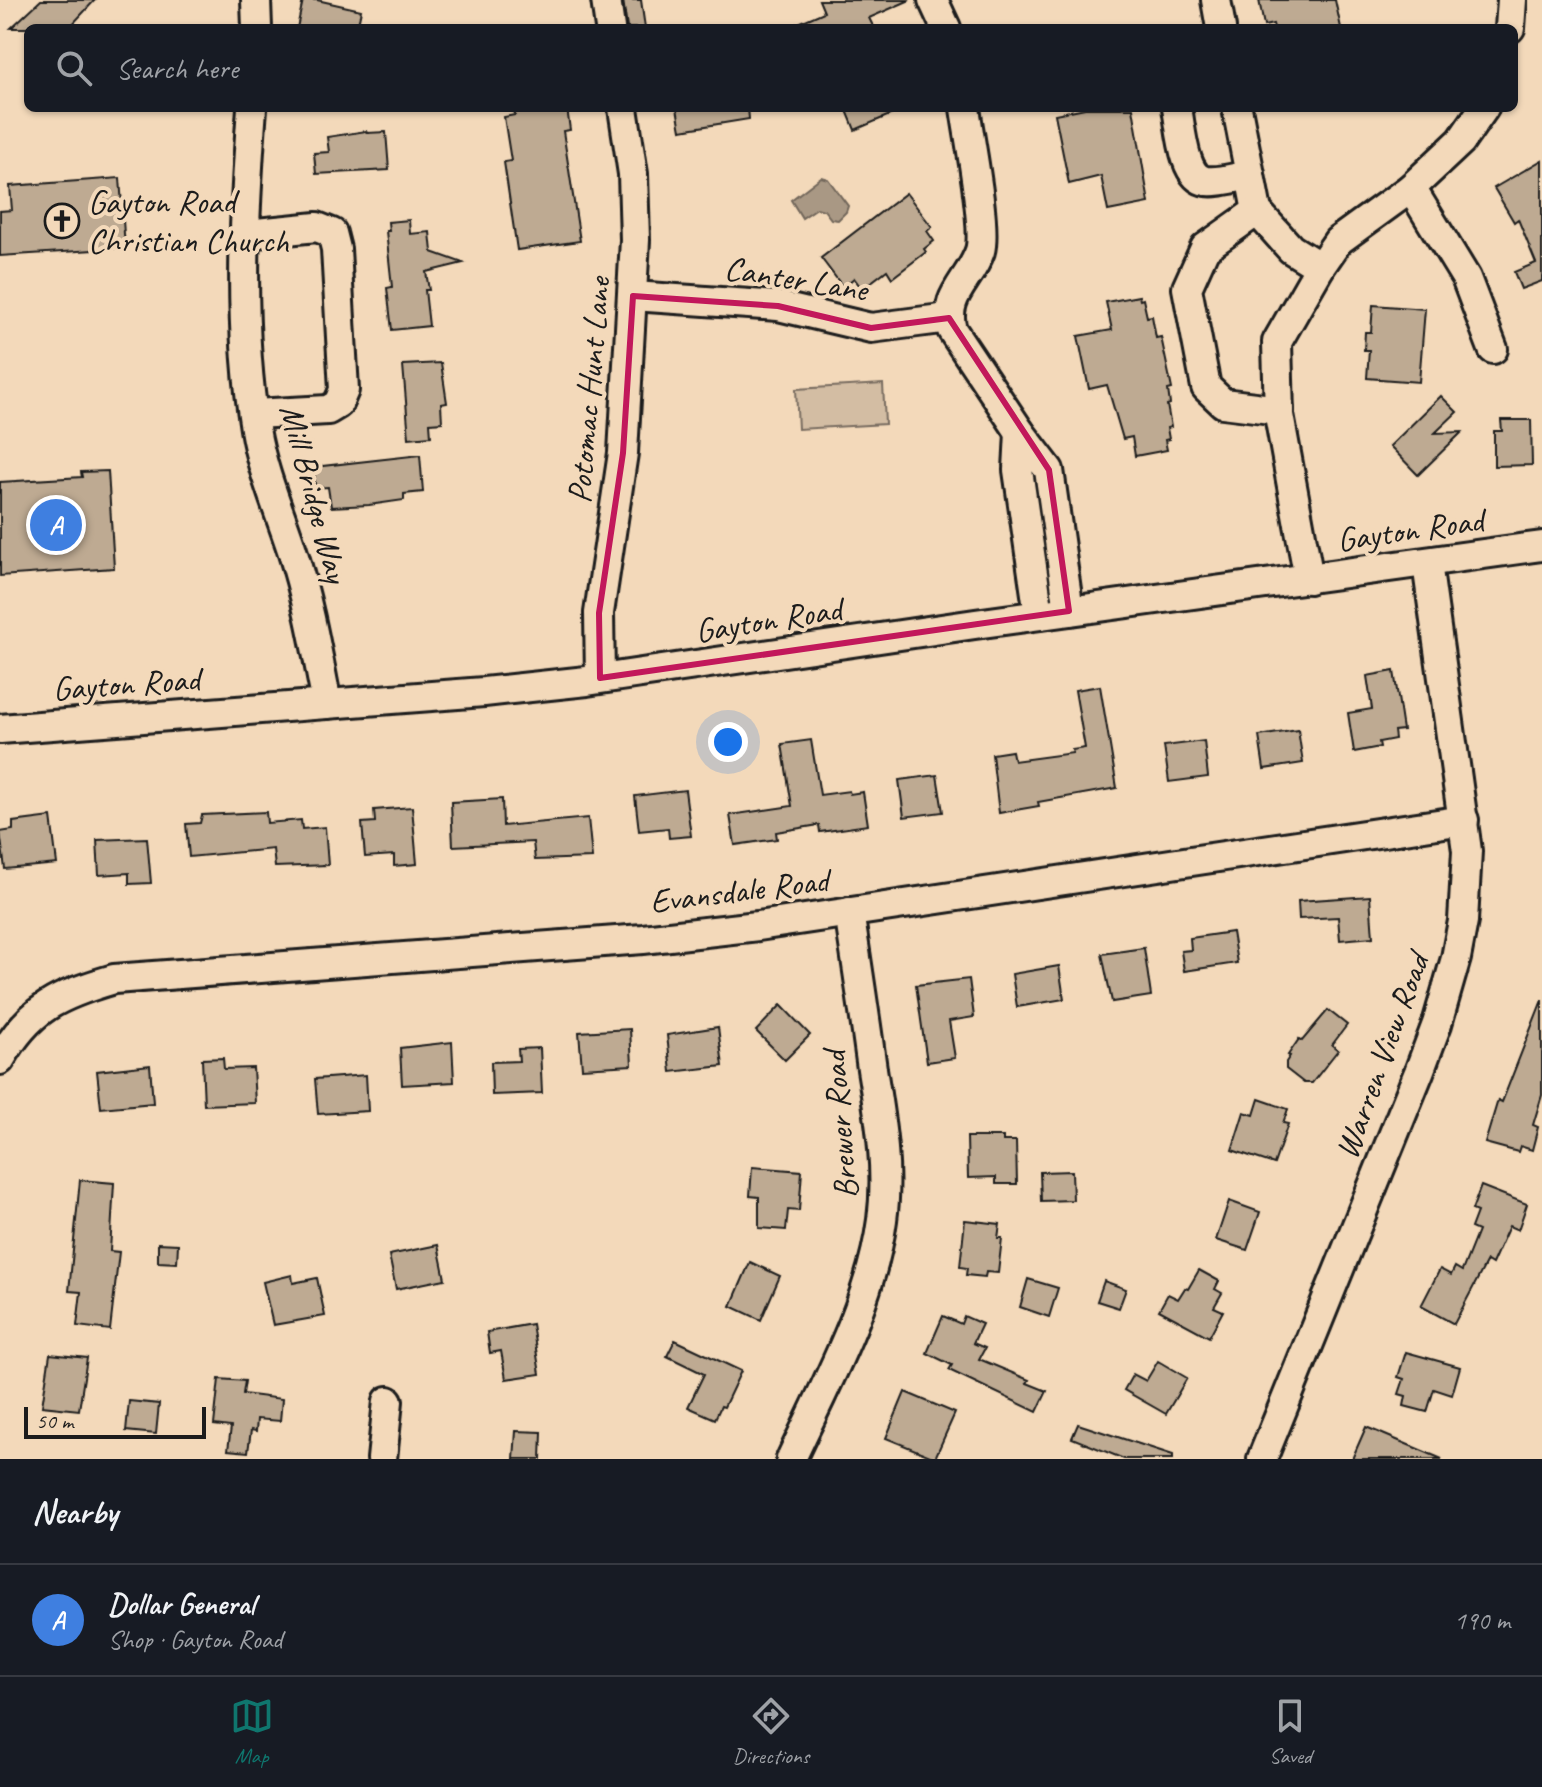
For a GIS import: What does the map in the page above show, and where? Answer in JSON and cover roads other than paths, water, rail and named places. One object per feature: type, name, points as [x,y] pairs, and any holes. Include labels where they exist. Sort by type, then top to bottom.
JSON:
[{"type":"street","points":[[256,0],[257,24]]},
{"type":"street","points":[[606,0],[609,24]]},
{"type":"street","points":[[933,0],[944,24]]},
{"type":"street","points":[[1216,0],[1220,24]]},
{"type":"street","points":[[1510,24],[1512,0]]},
{"type":"street","name":"Mill Bridge Way","points":[[252,112],[245,234],[248,349],[254,414],[265,471],[307,603],[327,704]]},
{"type":"street","name":"Potomac Hunt Lane","points":[[600,678],[599,613],[623,453],[633,296],[633,174],[624,112]]},
{"type":"street","points":[[966,112],[981,222],[980,250],[951,304],[949,318],[952,330],[1049,470],[1069,611]]},
{"type":"street","points":[[1178,112],[1190,172],[1198,179],[1209,182],[1250,175]]},
{"type":"street","points":[[1238,112],[1257,211],[1291,249],[1320,267]]},
{"type":"street","points":[[1309,579],[1279,410],[1277,342],[1338,241],[1411,188],[1461,141],[1481,112]]},
{"type":"street","points":[[1411,188],[1466,278],[1493,349]]},
{"type":"street","points":[[1257,211],[1205,248],[1187,288],[1206,387],[1223,403],[1279,410]]},
{"type":"street","points":[[245,234],[317,227],[332,233],[336,249],[344,390],[338,404],[328,410],[254,414]]},
{"type":"street","name":"Canter Lane","points":[[633,296],[778,306],[871,328],[949,318]]},
{"type":"street","points":[[1020,432],[1018,470],[1039,615]]},
{"type":"street","name":"Gayton Road","points":[[0,729],[484,692],[1542,546]]},
{"type":"street","name":"Warren View Road","points":[[1262,1459],[1419,1072],[1449,989],[1463,921],[1467,851],[1464,820],[1427,563]]},
{"type":"street","name":"Evansdale Road","points":[[0,1060],[15,1034],[28,1020],[61,997],[114,979],[643,939],[849,912],[1464,820]]},
{"type":"street","name":"Brewer Road","points":[[791,1459],[844,1344],[865,1290],[882,1222],[885,1190],[883,1143],[849,912]]},
{"type":"street","points":[[382,1459],[388,1401]]},
{"type":"place","name":"Gayton Road Christian Church","points":[[62,221]]},
{"type":"place","name":"Dollar General","points":[[56,525]]}]
